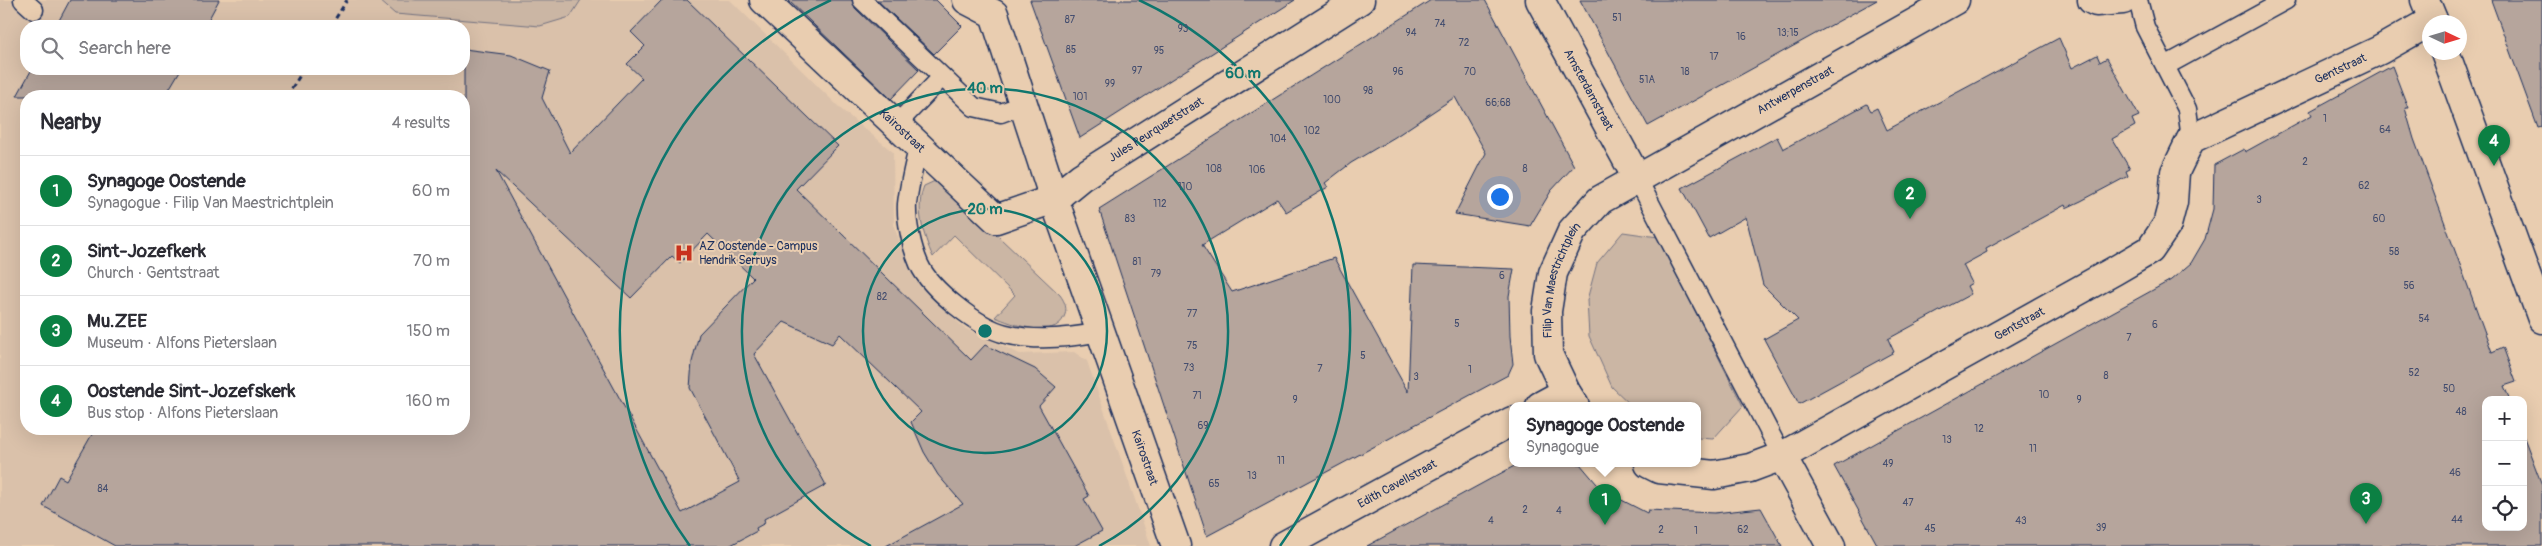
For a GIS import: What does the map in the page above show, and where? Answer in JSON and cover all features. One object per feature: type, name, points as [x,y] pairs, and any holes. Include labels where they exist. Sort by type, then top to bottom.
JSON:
[{"type":"street","name":"Kaïrostraat","points":[[764,0],[918,148],[996,219],[1054,199]]},
{"type":"street","name":"Kaïrostraat","points":[[967,0],[994,14],[1054,199],[1176,546]]},
{"type":"street","name":"Jules Peurquaetstraat","points":[[1054,199],[1081,177],[1360,0]]},
{"type":"street","name":"Amsterdamstraat","points":[[1540,0],[1638,180]]},
{"type":"street","name":"Antwerpenstraat","points":[[1638,180],[1955,0]]},
{"type":"street","points":[[2092,0],[2096,2],[2123,0]]},
{"type":"street","name":"Gentstraat","points":[[1782,456],[2150,250],[2167,225],[2173,202],[2176,172],[2191,139],[2380,50],[2431,14]]},
{"type":"street","points":[[2448,60],[2542,319]]},
{"type":"street","name":"Filip Van Maestrichtplein","points":[[1571,399],[1548,354],[1547,311],[1553,273],[1572,231],[1600,200],[1638,180]]},
{"type":"street","points":[[1558,402],[1571,399]]},
{"type":"street","name":"Edith Cavellstraat","points":[[1283,546],[1509,423]]},
{"type":"street","points":[[1655,467],[1714,476],[1750,468],[1782,456],[1832,546]]},
{"type":"lane","points":[[862,0],[974,107],[1001,113],[1024,104]]},
{"type":"lane","points":[[2138,0],[2145,26],[2167,65],[2187,109],[2191,139]]},
{"type":"lane","points":[[2167,65],[2286,0]]},
{"type":"lane","points":[[895,126],[942,77]]},
{"type":"lane","points":[[918,148],[907,206],[912,240],[919,265],[937,288],[981,324],[1004,334],[1053,338],[1100,332]]},
{"type":"lane","points":[[1638,180],[1782,456]]},
{"type":"path","points":[[335,20],[347,0]]},
{"type":"path","points":[[291,90],[300,75]]},
{"type":"shaded area","name":"AZ Oostende - Campus Hendrik Serruys","points":[[0,0],[730,0],[843,111],[893,152],[894,227],[915,280],[964,328],[1020,354],[1074,352],[1087,361],[1151,546],[0,546]]},
{"type":"shaded area","points":[[379,0],[581,0],[570,17],[540,26],[395,14]]},
{"type":"shaded area","points":[[935,181],[941,182],[1060,295],[1065,303],[1066,311],[1059,324],[1051,328],[1032,328],[995,317],[1015,295],[954,235],[933,257],[923,231],[920,203],[924,186]]},
{"type":"shaded area","points":[[1623,232],[1658,237],[1743,406],[1713,439],[1701,438],[1701,402],[1628,402],[1612,387],[1589,336],[1587,300],[1597,263]]},
{"type":"building","points":[[70,0],[219,0],[208,20],[59,20]]},
{"type":"building","points":[[662,0],[687,0],[838,146],[796,189],[971,360],[985,345],[1035,369],[1056,387],[1039,406],[1089,496],[1084,499],[1102,531],[1074,546],[886,546],[963,504],[938,475],[924,452],[911,422],[921,412],[840,334],[832,344],[784,322],[754,354],[826,485],[764,519],[765,523],[756,528],[757,531],[729,546],[115,546],[43,506],[59,476],[66,480],[92,435],[470,435],[470,90],[464,90],[464,75],[470,75],[470,50],[511,55],[550,71],[542,98],[570,153],[642,78],[627,64],[645,46],[631,32]],"holes":[[[496,171],[631,298],[672,256],[680,263],[708,234],[753,278],[699,334],[692,362],[690,388],[740,482],[682,513]]]},
{"type":"building","points":[[788,0],[852,0],[855,8],[919,70],[891,99]]},
{"type":"building","points":[[877,0],[936,0],[962,26],[934,54]]},
{"type":"building","points":[[1030,0],[1295,0],[1080,138]]},
{"type":"building","points":[[1431,0],[1485,0],[1574,166],[1551,191],[1530,226],[1455,214],[1486,153],[1455,97],[1395,137],[1351,163],[1325,183],[1328,187],[1286,212],[1277,199],[1202,245],[1232,292],[1334,258],[1408,392],[1413,265],[1514,269],[1509,296],[1513,364],[1508,375],[1207,536],[1099,209]]},
{"type":"building","points":[[1580,0],[1877,0],[1648,126]]},
{"type":"building","points":[[2491,0],[2542,0],[2542,127],[2538,128]]},
{"type":"building","points":[[2059,38],[2072,68],[2097,55],[2100,62],[2107,58],[2139,116],[2132,119],[2135,126],[2112,139],[2130,169],[2126,171],[2128,176],[2066,208],[2065,205],[1986,248],[1987,252],[1963,265],[1972,283],[1967,286],[1971,294],[1888,339],[1894,352],[1799,404],[1764,339],[1798,320],[1763,285],[1746,217],[1709,238],[1682,188],[1777,137],[1783,149],[1867,104],[1871,111],[1877,108],[1887,130]]},
{"type":"building","points":[[2392,66],[2408,108],[2405,108],[2414,139],[2492,352],[2503,347],[2516,382],[2504,386],[2508,396],[2482,396],[2482,531],[2527,531],[2527,446],[2542,485],[2542,546],[1878,546],[1834,466],[2171,280],[2191,263],[2205,239],[2213,209],[2214,165],[2244,149],[2245,152],[2312,115],[2310,111]]},
{"type":"building","points":[[29,75],[177,75],[169,90],[20,90]]},
{"type":"building","points":[[1512,467],[1583,467],[1602,490],[1647,513],[1648,510],[1714,513],[1761,508],[1782,546],[1367,546]]},
{"type":"place","name":"Oostende Sint-Jozefskerk","points":[[2494,166]]},
{"type":"place","name":"Sint-Jozefkerk","points":[[1910,219]]},
{"type":"place","name":"AZ Oostende - Campus Hendrik Serruys","points":[[684,253]]},
{"type":"place","name":"Mu.ZEE","points":[[2366,524]]},
{"type":"place","name":"Synagoge Oostende","points":[[1605,525]]}]
